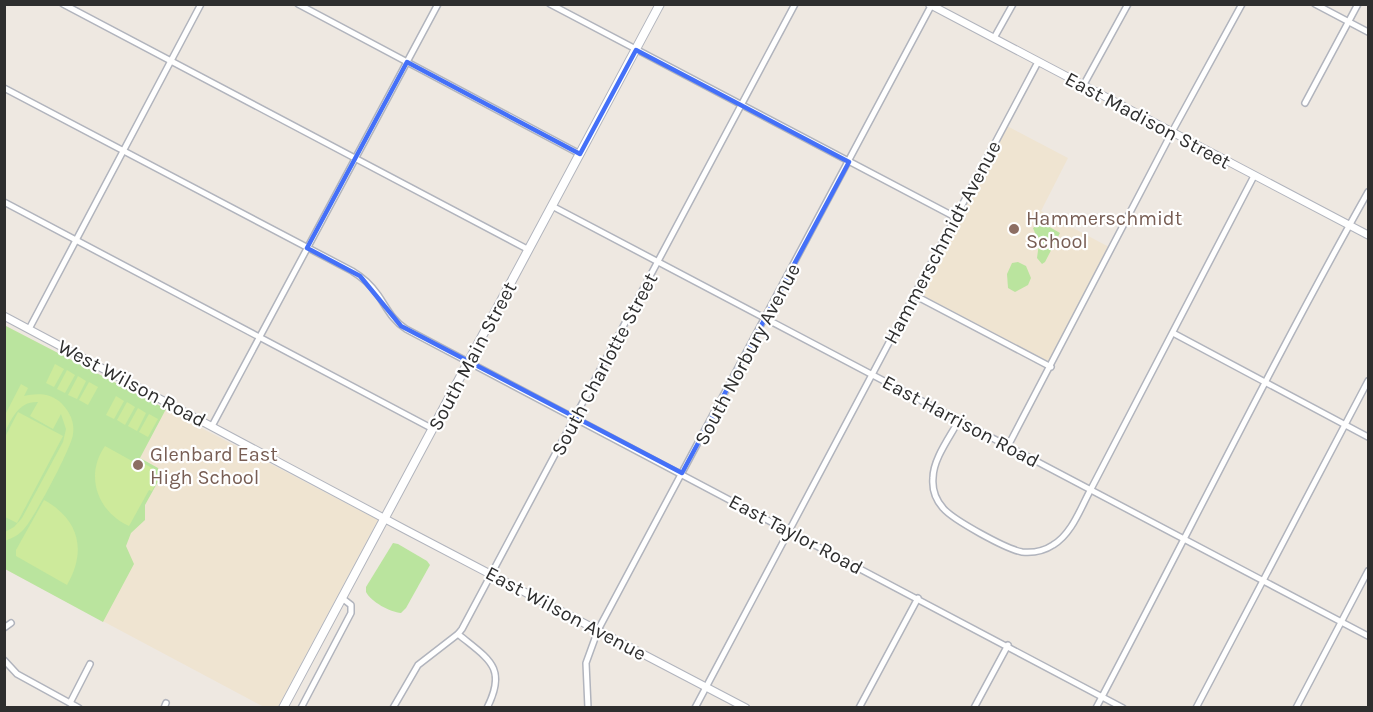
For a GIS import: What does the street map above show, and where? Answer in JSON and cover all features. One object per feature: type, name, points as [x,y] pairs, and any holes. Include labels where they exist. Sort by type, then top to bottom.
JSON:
[{"type":"main road","name":"South Main Street","points":[[283,708],[660,4]]},
{"type":"street","points":[[63,4],[529,250]]},
{"type":"street","points":[[29,329],[201,4]]},
{"type":"street","points":[[298,4],[580,154]]},
{"type":"street","points":[[212,426],[438,4]]},
{"type":"street","points":[[550,4],[955,218]]},
{"type":"street","name":"South Charlotte Street","points":[[393,708],[418,665],[458,634],[795,4]]},
{"type":"street","points":[[994,38],[1013,4]]},
{"type":"street","points":[[1083,86],[1128,4]]},
{"type":"street","points":[[1008,446],[1172,132],[1242,4]]},
{"type":"street","points":[[1315,4],[1368,32]]},
{"type":"street","points":[[1305,103],[1358,4]]},
{"type":"street","name":"East Madison Street","points":[[930,5],[1368,235]]},
{"type":"street","name":"South Norbury Avenue","points":[[588,708],[586,663],[598,630],[849,162],[930,5]]},
{"type":"street","name":"Hammerschmidt Avenue","points":[[695,708],[1038,62]]},
{"type":"street","name":"East Taylor Road","points":[[4,88],[360,276],[377,293],[387,312],[402,326],[1008,645],[1123,708]]},
{"type":"street","points":[[959,420],[935,466],[933,478],[935,493],[940,505],[955,519],[1009,548],[1030,552],[1041,551],[1055,544],[1068,531],[1091,489],[1254,176]]},
{"type":"street","points":[[1096,708],[1368,192]]},
{"type":"street","points":[[4,202],[433,429]]},
{"type":"street","name":"East Harrison Road","points":[[552,206],[1368,636]]},
{"type":"street","points":[[914,295],[1051,367]]},
{"type":"street","name":"West Wilson Road","points":[[4,316],[385,519]]},
{"type":"street","points":[[1173,333],[1368,436]]},
{"type":"street","points":[[1196,708],[1368,381]]},
{"type":"street","name":"East Wilson Avenue","points":[[385,519],[746,708]]},
{"type":"street","points":[[1296,708],[1368,571]]},
{"type":"street","points":[[301,708],[351,613],[351,605],[342,598]]},
{"type":"street","points":[[860,708],[918,598]]},
{"type":"street","points":[[4,628],[11,623]]},
{"type":"street","points":[[458,634],[494,667],[497,683],[487,708]]},
{"type":"street","points":[[974,708],[1008,645]]},
{"type":"street","points":[[4,660],[17,674],[79,708]]},
{"type":"street","points":[[70,703],[90,664]]},
{"type":"highlighted area","points":[[636,50],[849,162],[682,473],[401,326],[360,276],[307,248],[407,62],[580,154]]},
{"type":"shaded area","name":"Hammerschmidt School","points":[[1007,126],[1068,158],[1041,211],[1109,247],[1049,362],[918,293]]},
{"type":"shaded area","name":"Glenbard East High School","points":[[4,325],[378,520],[278,707],[264,707],[5,569]]},
{"type":"green space","points":[[1046,225],[1060,233],[1042,264],[1037,258],[1039,243],[1033,228]]},
{"type":"green space","points":[[1018,262],[1026,266],[1031,278],[1028,285],[1015,292],[1008,288],[1007,274],[1012,263]]},
{"type":"green space","points":[[4,325],[166,409],[140,458],[158,468],[160,478],[145,505],[145,520],[131,533],[126,546],[134,564],[103,622],[5,569]]},
{"type":"green space","points":[[55,364],[64,369],[54,387],[46,383]]},
{"type":"green space","points":[[67,370],[75,375],[65,393],[57,389]]},
{"type":"green space","points":[[78,376],[86,381],[77,399],[68,395]]},
{"type":"green space","points":[[89,382],[98,387],[88,405],[79,400]]},
{"type":"green space","points":[[21,384],[28,388],[24,396],[42,394],[59,401],[71,416],[73,434],[60,467],[29,522],[20,533],[5,541],[5,532],[14,527],[22,518],[63,442],[66,429],[61,414],[53,429],[30,416],[38,402],[31,402],[21,407],[5,432],[5,415]]},
{"type":"green space","points":[[116,396],[124,401],[114,419],[106,415]]},
{"type":"green space","points":[[127,402],[135,407],[125,425],[117,420]]},
{"type":"green space","points":[[138,408],[146,413],[137,431],[128,426]]},
{"type":"green space","points":[[18,412],[63,436],[17,523],[5,517],[5,437]]},
{"type":"green space","points":[[149,414],[158,419],[148,437],[139,432]]},
{"type":"green space","points":[[105,446],[141,466],[143,463],[152,468],[154,480],[157,481],[152,491],[149,490],[129,526],[109,512],[98,492],[95,481],[96,469]]},
{"type":"green space","points":[[44,500],[65,517],[76,537],[77,560],[67,585],[16,556],[16,550]]},
{"type":"green space","points":[[393,543],[427,561],[430,565],[401,613],[381,606],[366,592],[366,587]]},
{"type":"place","name":"Hammerschmidt School","points":[[1014,229]]},
{"type":"place","name":"Glenbard East High School","points":[[138,465]]}]
